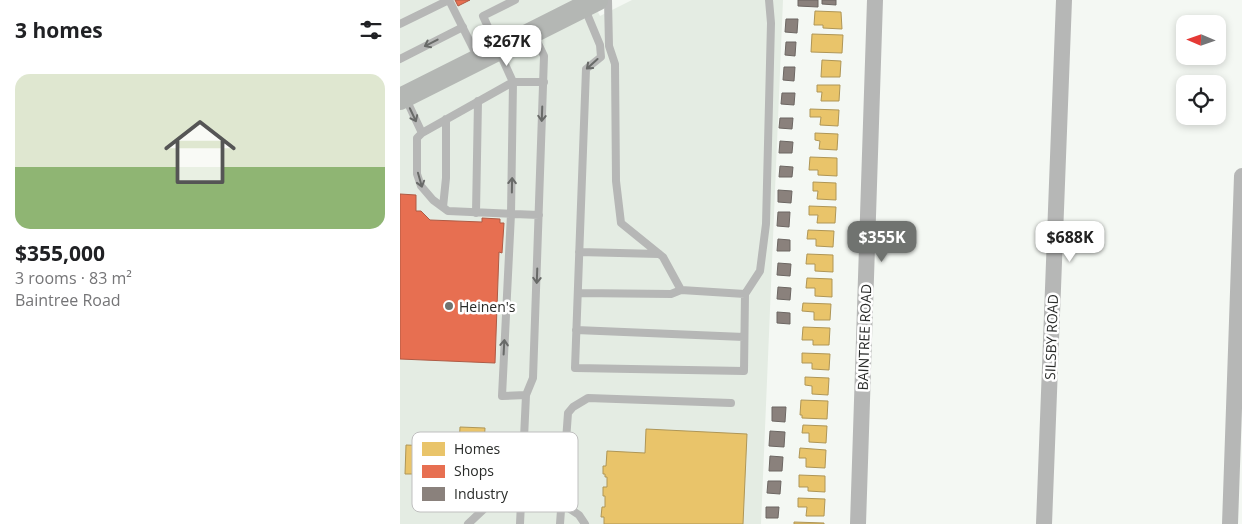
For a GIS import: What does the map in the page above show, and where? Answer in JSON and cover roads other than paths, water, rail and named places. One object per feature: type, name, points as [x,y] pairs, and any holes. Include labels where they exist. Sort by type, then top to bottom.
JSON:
[{"type":"main road","points":[[402,98],[533,33],[587,2]]},
{"type":"street","name":"BAINTREE ROAD","points":[[858,524],[876,0]]},
{"type":"street","name":"SILSBY ROAD","points":[[1044,524],[1064,0]]},
{"type":"street","points":[[1230,524],[1242,176]]},
{"type":"lane","points":[[400,24],[449,0],[462,27],[513,82],[511,214],[502,396],[526,395]]},
{"type":"lane","points":[[488,55],[483,16],[515,0]]},
{"type":"lane","points":[[608,0],[609,46],[614,64],[616,181],[620,223],[663,257],[680,290]]},
{"type":"lane","points":[[587,2],[600,44],[601,56],[586,69],[575,368],[744,371],[745,294],[760,271],[766,224],[771,23],[769,0]]},
{"type":"lane","points":[[400,59],[462,27]]},
{"type":"lane","points":[[524,432],[526,395],[533,378],[544,82],[544,56],[533,33]]},
{"type":"lane","points":[[539,215],[448,211],[433,200],[421,186],[416,157],[417,138],[422,133],[513,82],[544,82]]},
{"type":"lane","points":[[402,98],[422,133]]},
{"type":"lane","points":[[476,213],[478,101]]},
{"type":"lane","points":[[443,207],[446,178],[446,119]]},
{"type":"lane","points":[[579,252],[658,254]]},
{"type":"lane","points":[[578,293],[671,294],[680,290],[745,294]]},
{"type":"lane","points":[[576,330],[744,337]]},
{"type":"lane","points":[[567,432],[568,413],[573,407],[588,398],[730,403]]},
{"type":"lane","points":[[468,524],[481,512]]},
{"type":"lane","points":[[574,512],[585,524]]},
{"type":"place","name":"Heinen's","points":[[449,306]]}]
